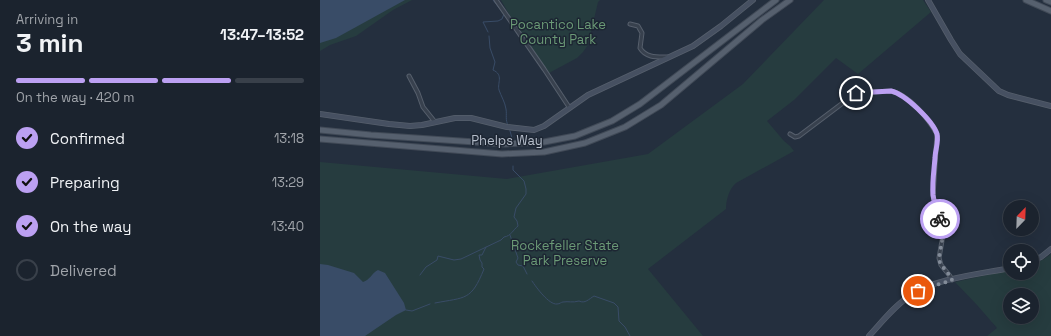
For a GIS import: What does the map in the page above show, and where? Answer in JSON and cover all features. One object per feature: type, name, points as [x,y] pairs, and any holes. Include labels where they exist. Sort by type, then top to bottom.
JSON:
[{"type":"main road","name":"Phelps Way","points":[[320,130],[371,135],[515,144],[550,141],[582,134],[612,121],[640,104],[776,0]]},
{"type":"main road","name":"Phelps Way","points":[[320,139],[502,154],[544,152],[585,143],[625,127],[661,105],[762,20],[790,0]]},
{"type":"main road","points":[[1026,0],[1051,11]]},
{"type":"main road","points":[[1046,0],[1051,2]]},
{"type":"main road","points":[[333,140],[334,136],[337,135],[366,138],[371,135]]},
{"type":"street","points":[[496,0],[569,107]]},
{"type":"street","points":[[320,114],[400,125],[422,125],[455,118],[471,118],[507,127],[534,130],[544,126],[588,95],[668,56],[679,53],[693,46],[753,0]]},
{"type":"street","points":[[928,0],[960,54],[998,90],[1008,95],[1051,106]]},
{"type":"street","points":[[630,24],[638,26],[642,33],[640,48],[644,53],[651,56],[668,56]]},
{"type":"street","points":[[409,76],[423,107],[435,122]]},
{"type":"street","points":[[790,134],[795,137],[799,136],[856,93],[891,91],[896,92],[909,101],[934,128],[937,134],[933,196],[943,235],[939,258],[941,265],[952,280]]},
{"type":"street","points":[[1039,258],[1051,249]]},
{"type":"street","points":[[869,336],[912,294],[929,286],[1003,269]]},
{"type":"green space","points":[[320,0],[412,0],[393,10],[356,36],[330,45],[320,51]]},
{"type":"green space","name":"Pocantico Lake County Park","points":[[501,0],[600,0],[598,2],[588,45],[577,58],[549,73],[524,40]]},
{"type":"green space","name":"Rockefeller State Park Preserve","points":[[824,0],[923,0],[931,12],[858,74],[836,58],[794,100],[767,121],[794,151],[736,183],[731,188],[728,195],[726,209],[648,269],[703,336],[320,336],[320,162],[507,179],[648,154],[743,84]]},
{"type":"green space","points":[[1051,254],[1051,336],[987,336],[997,328],[955,282],[1003,272],[1003,280],[1039,280],[1039,261]]},
{"type":"water","points":[[320,0],[405,0],[336,38],[320,43]]},
{"type":"water","points":[[320,264],[354,273],[363,282],[378,270],[385,273],[404,303],[406,310],[365,336],[320,336]]},
{"type":"waterway","points":[[488,32],[483,22],[498,21],[502,19],[504,14],[493,0]]},
{"type":"waterway","points":[[489,36],[490,48],[495,62],[493,70],[499,77],[499,90],[504,101],[508,125]]},
{"type":"waterway","points":[[510,131],[512,138]]},
{"type":"waterway","points":[[420,275],[426,267],[437,260],[438,256],[454,260],[461,259],[501,240],[518,226],[514,217],[516,208],[526,194],[526,189],[524,181],[513,170],[513,166]]},
{"type":"waterway","points":[[510,235],[518,258],[516,262],[518,265],[523,266],[527,274]]},
{"type":"waterway","points":[[435,303],[461,298],[471,292],[484,269],[482,267],[479,255],[482,255],[486,247]]},
{"type":"waterway","points":[[532,281],[543,295],[554,304],[562,302],[583,302],[594,296],[614,303],[618,307],[619,321],[625,327],[630,336]]},
{"type":"waterway","points":[[406,310],[412,311],[430,304]]},
{"type":"way so far","points":[[918,291],[929,286],[952,280],[941,265],[939,258],[943,242],[940,219]]},
{"type":"route","points":[[856,93],[896,92],[909,101],[934,128],[937,138],[933,196],[940,219]]}]
